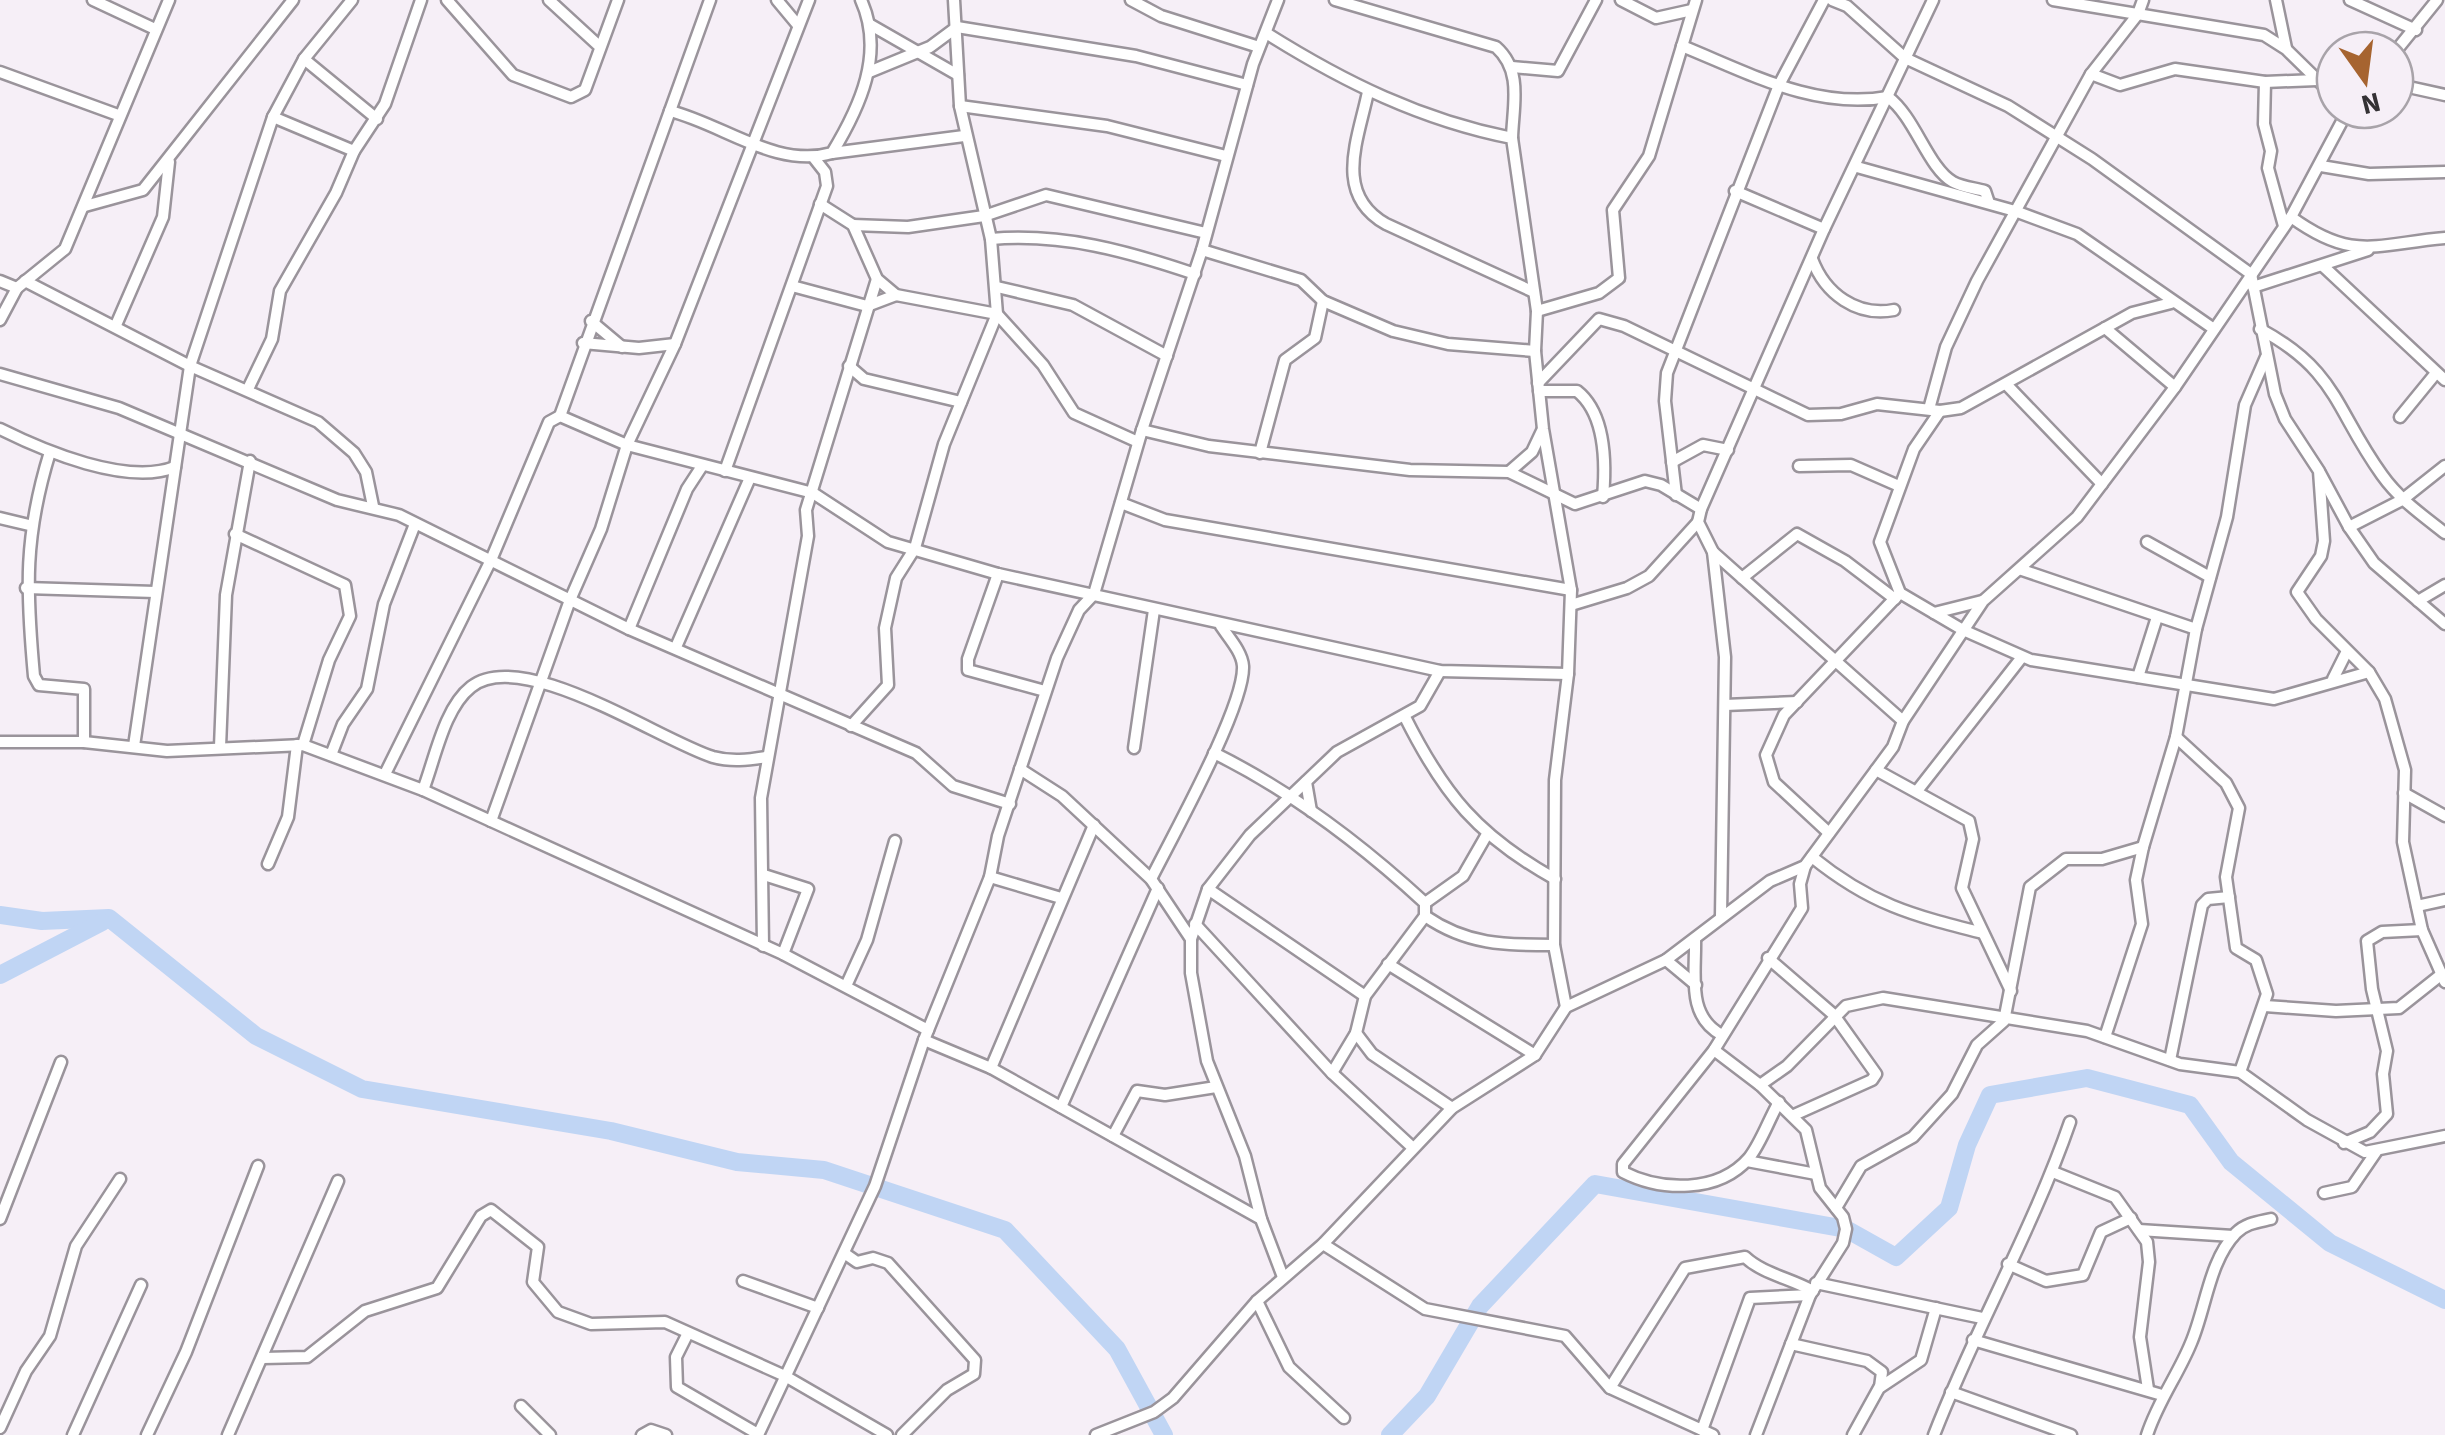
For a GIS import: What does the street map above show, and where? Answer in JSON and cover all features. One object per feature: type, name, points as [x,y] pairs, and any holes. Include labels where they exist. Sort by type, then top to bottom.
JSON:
[{"type":"street","points":[[93,0],[154,28]]},
{"type":"street","points":[[0,320],[21,284],[65,249],[154,28],[169,0]]},
{"type":"street","points":[[85,206],[143,190],[294,0]]},
{"type":"street","points":[[134,746],[190,366],[273,117],[304,59],[352,0]]},
{"type":"street","points":[[248,389],[272,339],[280,291],[336,193],[354,151],[377,119],[422,0]]},
{"type":"street","points":[[446,0],[512,75],[571,97],[585,90],[618,0]]},
{"type":"street","points":[[549,0],[598,46]]},
{"type":"street","points":[[385,774],[491,560],[549,422],[560,416],[591,321],[710,0]]},
{"type":"street","points":[[777,0],[797,24]]},
{"type":"street","points":[[491,822],[570,600],[602,529],[628,445],[674,344],[809,0]]},
{"type":"street","points":[[832,153],[853,117],[869,72],[869,24],[862,0]]},
{"type":"street","points":[[851,726],[888,685],[884,628],[896,578],[915,548],[938,462],[997,314],[991,239],[964,136],[954,0]]},
{"type":"street","points":[[1131,0],[1161,16],[1259,47]]},
{"type":"street","points":[[688,1333],[674,1364],[678,1387],[758,1435],[876,1186],[926,1035],[990,877],[1045,691],[1078,610],[1094,594],[1140,436],[1195,274],[1247,85],[1278,0]]},
{"type":"street","points":[[1334,0],[1496,47],[1512,67],[1512,138],[1521,224],[1537,311],[1535,351],[1543,429],[1571,590],[1568,674],[1555,780],[1554,945],[1566,1008]]},
{"type":"street","points":[[1512,67],[1558,71],[1596,0]]},
{"type":"street","points":[[1622,0],[1656,18],[1694,5]]},
{"type":"street","points":[[1676,495],[1664,392],[1674,352],[1779,85],[1824,0]]},
{"type":"street","points":[[1832,0],[1847,6],[1905,58],[2008,106],[2056,136],[2251,274],[2266,356],[2285,419],[2374,563],[2445,624]]},
{"type":"street","points":[[1571,605],[1627,588],[1649,576],[1698,522],[1824,229],[1857,168],[1933,0]]},
{"type":"street","points":[[2053,0],[2264,36],[2286,49],[2315,78]]},
{"type":"street","points":[[1898,596],[1880,542],[1899,486],[1934,410],[1946,348],[2091,74],[2138,14],[2144,0]]},
{"type":"street","points":[[2276,0],[2286,49]]},
{"type":"street","points":[[2350,0],[2416,30],[2436,0]]},
{"type":"street","points":[[1537,311],[1599,293],[1619,278],[1613,210],[1649,156],[1694,5]]},
{"type":"street","points":[[869,24],[958,75]]},
{"type":"street","points":[[869,72],[938,43],[957,26]]},
{"type":"street","points":[[957,26],[1136,56],[1247,85]]},
{"type":"street","points":[[1266,33],[1368,92],[1408,110],[1512,138]]},
{"type":"street","points":[[1682,46],[1779,85],[1846,103],[1888,97],[1906,112],[1943,174],[1985,191],[1990,203]]},
{"type":"street","points":[[304,59],[377,119]]},
{"type":"street","points":[[2091,74],[2120,85],[2175,69],[2266,82],[2315,80]]},
{"type":"street","points":[[0,72],[118,115]]},
{"type":"street","points":[[2266,82],[2264,124],[2272,150],[2268,168],[2287,222],[2324,241],[2374,248]]},
{"type":"street","points":[[2415,88],[2445,94]]},
{"type":"street","points":[[1368,92],[1350,178],[1365,207],[1386,224],[1534,292]]},
{"type":"street","points":[[960,106],[1108,126],[1226,156]]},
{"type":"street","points":[[670,111],[710,122],[779,154],[814,158],[964,136]]},
{"type":"street","points":[[273,117],[354,151]]},
{"type":"street","points":[[1778,1102],[1747,1160],[1714,1179],[1672,1187],[1649,1184],[1622,1168],[1714,1050],[1802,908],[1800,884],[1808,861],[1876,770],[1963,630],[1984,601],[2077,517],[2102,484],[2287,222],[2338,130]]},
{"type":"street","points":[[725,471],[820,204],[827,178],[814,158]]},
{"type":"street","points":[[116,325],[163,217],[169,160]]},
{"type":"street","points":[[2321,166],[2369,174],[2445,172]]},
{"type":"street","points":[[1857,168],[2016,210],[2077,234],[2214,328]]},
{"type":"street","points":[[94,182],[107,200]]},
{"type":"street","points":[[1736,190],[1824,229]]},
{"type":"street","points":[[820,204],[854,226],[908,227],[984,216],[1032,197],[1063,196],[1206,233]]},
{"type":"street","points":[[854,226],[877,279],[896,295],[997,314],[1044,365],[1074,413],[1140,436],[1410,470],[1509,472],[1575,504],[1645,481],[1701,509]]},
{"type":"street","points":[[991,239],[1060,238],[1134,254],[1195,274]]},
{"type":"street","points":[[2253,287],[2374,248],[2445,238]]},
{"type":"street","points":[[1202,250],[1301,280],[1323,301],[1364,321],[1421,338],[1535,351]]},
{"type":"street","points":[[1812,259],[1824,281],[1850,304],[1874,314],[1894,310]]},
{"type":"street","points":[[2322,266],[2440,377],[2400,417]]},
{"type":"street","points":[[763,946],[761,798],[808,536],[806,510],[877,279]]},
{"type":"street","points":[[0,281],[21,284],[116,325],[190,366],[248,389],[338,436],[366,472],[373,506]]},
{"type":"street","points":[[792,286],[867,306],[896,295]]},
{"type":"street","points":[[997,287],[1073,305],[1167,356]]},
{"type":"street","points":[[1260,453],[1285,360],[1316,338],[1323,301]]},
{"type":"street","points":[[1539,387],[1598,319],[1624,326],[1756,390],[1820,416],[1877,404],[1934,410],[1981,400],[2140,309],[2171,302]]},
{"type":"street","points":[[591,321],[622,348]]},
{"type":"street","points":[[2105,328],[2174,387]]},
{"type":"street","points":[[2260,329],[2291,346],[2328,380],[2364,446],[2402,500],[2445,533]]},
{"type":"street","points":[[583,344],[622,348],[674,344]]},
{"type":"street","points":[[2105,1037],[2142,924],[2136,880],[2143,847],[2176,737],[2196,629],[2227,517],[2245,405],[2266,356]]},
{"type":"street","points":[[850,366],[864,379],[961,402]]},
{"type":"street","points":[[0,374],[119,408],[336,500],[373,506],[629,628],[916,753],[953,786],[1010,804]]},
{"type":"street","points":[[2006,384],[2102,484]]},
{"type":"street","points":[[1539,387],[1577,391],[1592,408],[1602,445],[1603,497]]},
{"type":"street","points":[[560,416],[628,445],[750,480],[813,493],[874,536],[998,574],[1440,671],[1568,674]]},
{"type":"street","points":[[0,429],[50,452],[142,474],[176,463],[203,441]]},
{"type":"street","points":[[1509,472],[1532,452],[1543,429]]},
{"type":"street","points":[[1672,462],[1704,445],[1728,450]]},
{"type":"street","points":[[50,452],[29,526],[26,588],[34,676],[40,685],[84,689],[84,742]]},
{"type":"street","points":[[220,747],[223,626],[235,534],[250,461]]},
{"type":"street","points":[[1799,466],[1850,464],[1899,486]]},
{"type":"street","points":[[629,628],[687,489],[702,466]]},
{"type":"street","points":[[2349,528],[2402,500],[2445,466]]},
{"type":"street","points":[[2265,1006],[2379,1009],[2408,1003],[2444,978],[2440,958],[2422,930],[2401,832],[2404,792],[2400,745],[2385,699],[2369,672],[2297,592],[2321,556],[2324,542],[2318,471]]},
{"type":"street","points":[[676,647],[750,480]]},
{"type":"street","points":[[1121,503],[1165,520],[1571,590]]},
{"type":"street","points":[[0,518],[29,526]]},
{"type":"street","points":[[1698,522],[1713,552],[1903,721]]},
{"type":"street","points":[[331,756],[343,724],[367,689],[384,604],[415,524]]},
{"type":"street","points":[[235,534],[345,585],[350,592],[350,616],[329,660],[300,745],[288,817],[268,864]]},
{"type":"street","points":[[1742,578],[1796,534],[1845,560],[1898,596],[2022,657],[2274,699],[2369,672]]},
{"type":"street","points":[[2148,542],[2210,576]]},
{"type":"street","points":[[1713,552],[1725,705],[1721,916]]},
{"type":"street","points":[[2022,570],[2196,629]]},
{"type":"street","points":[[998,574],[968,659],[968,670],[1045,691]]},
{"type":"street","points":[[2418,601],[2445,584]]},
{"type":"street","points":[[26,588],[155,592]]},
{"type":"street","points":[[1830,834],[1778,788],[1766,765],[1766,755],[1774,734],[1798,702],[1898,596]]},
{"type":"street","points":[[1934,613],[1984,601]]},
{"type":"street","points":[[1134,748],[1154,610]]},
{"type":"street","points":[[2138,677],[2157,617]]},
{"type":"street","points":[[1062,1107],[1154,883],[1214,752],[1242,670],[1239,653],[1222,626]]},
{"type":"street","points":[[2333,680],[2348,651]]},
{"type":"street","points":[[1917,792],[2022,657]]},
{"type":"street","points":[[1283,1277],[1261,1220],[1245,1156],[1216,1087],[1197,1008],[1191,940],[1195,924],[1208,889],[1250,834],[1354,740],[1405,718],[1429,694],[1440,671]]},
{"type":"street","points":[[423,790],[451,719],[469,688],[494,677],[539,684],[610,706],[710,756],[730,760],[766,757]]},
{"type":"street","points":[[1725,705],[1798,702]]},
{"type":"street","points":[[1405,718],[1435,777],[1486,836],[1554,880]]},
{"type":"street","points":[[2176,737],[2226,783],[2238,808],[2226,877],[2236,948],[2256,960],[2262,970],[2265,1006],[2240,1072]]},
{"type":"street","points":[[0,742],[84,742],[167,751],[300,745],[385,774],[846,986],[926,1035],[1261,1220]]},
{"type":"street","points":[[1214,752],[1289,796],[1426,902]]},
{"type":"street","points":[[1020,769],[1094,824],[1154,883],[1191,940]]},
{"type":"street","points":[[1876,770],[1969,821],[1973,839],[1962,888],[2011,992]]},
{"type":"street","points":[[1306,782],[1310,811]]},
{"type":"street","points":[[2404,792],[2445,816]]},
{"type":"street","points":[[991,1068],[1094,824]]},
{"type":"street","points":[[1426,902],[1462,876],[1486,836]]},
{"type":"street","points":[[846,986],[867,940],[895,842]]},
{"type":"street","points":[[1836,1208],[1861,1166],[1913,1136],[1952,1094],[1977,1046],[2004,1020],[2030,887],[2066,859],[2102,859],[2143,847]]},
{"type":"street","points":[[1808,861],[1868,898],[1913,916],[1983,933]]},
{"type":"street","points":[[1096,1435],[1165,1406],[1257,1301],[1323,1244],[1452,1108],[1535,1054],[1566,1008],[1666,960],[1783,872],[1808,861]]},
{"type":"street","points":[[764,875],[808,889],[783,954]]},
{"type":"street","points":[[990,877],[1061,898]]},
{"type":"street","points":[[1208,889],[1365,996]]},
{"type":"street","points":[[2170,1060],[2202,906],[2208,899],[2229,897]]},
{"type":"street","points":[[2417,906],[2445,900]]},
{"type":"street","points":[[1332,1072],[1356,1033],[1365,996],[1425,916],[1426,902]]},
{"type":"street","points":[[1425,916],[1456,935],[1484,944],[1554,945]]},
{"type":"street","points":[[1195,924],[1332,1072],[1412,1148]]},
{"type":"street","points":[[2344,1143],[2370,1132],[2387,1114],[2383,1074],[2388,1050],[2372,989],[2370,936],[2422,930]]},
{"type":"street","points":[[1695,939],[1702,1022],[1722,1035]]},
{"type":"street","points":[[1768,958],[1834,1015],[1874,1069],[1876,1078],[1794,1116]]},
{"type":"street","points":[[1666,960],[1696,986]]},
{"type":"street","points":[[1388,964],[1535,1054]]},
{"type":"street","points":[[1760,1085],[1797,1056],[1846,1006],[1883,998],[2004,1020],[2039,1022],[2105,1037],[2170,1060],[2240,1072],[2344,1143],[2376,1152],[2445,1136]]},
{"type":"street","points":[[1356,1033],[1372,1054],[1452,1108]]},
{"type":"street","points":[[1714,1050],[1794,1116],[1810,1140],[1820,1188],[1846,1229],[1843,1243],[1813,1290],[1756,1435]]},
{"type":"street","points":[[0,1219],[61,1062]]},
{"type":"street","points":[[1113,1136],[1137,1092],[1165,1095],[1216,1087]]},
{"type":"street","points":[[1934,1435],[1982,1318],[2052,1172],[2070,1122]]},
{"type":"street","points":[[2324,1193],[2352,1186],[2376,1152]]},
{"type":"street","points":[[1747,1160],[1816,1174]]},
{"type":"street","points":[[147,1435],[186,1352],[258,1166]]},
{"type":"street","points":[[2052,1172],[2106,1190],[2140,1230],[2149,1248],[2140,1337],[2148,1389]]},
{"type":"street","points":[[0,1428],[26,1371],[50,1336],[76,1246],[120,1178]]},
{"type":"street","points":[[228,1435],[338,1181]]},
{"type":"street","points":[[263,1358],[307,1357],[365,1311],[436,1288],[480,1216],[491,1210],[538,1246],[533,1282],[558,1312],[591,1324],[651,1320],[688,1333],[784,1376],[887,1435]]},
{"type":"street","points":[[2008,1264],[2046,1281],[2083,1274],[2101,1232],[2130,1218]]},
{"type":"street","points":[[2147,1435],[2162,1395],[2178,1373],[2214,1274],[2233,1236],[2250,1223],[2272,1219]]},
{"type":"street","points":[[2140,1230],[2233,1236]]},
{"type":"street","points":[[1323,1244],[1425,1309],[1565,1336],[1610,1388],[1707,1432],[1746,1303],[1754,1297],[1796,1296],[1813,1290]]},
{"type":"street","points":[[844,1253],[858,1262],[873,1258],[888,1262],[975,1360],[974,1374],[947,1390],[902,1435]]},
{"type":"street","points":[[1610,1388],[1684,1268],[1745,1257],[1757,1269],[1786,1276],[1813,1290],[1982,1318]]},
{"type":"street","points":[[1786,1276],[1796,1296]]},
{"type":"street","points":[[743,1281],[818,1308]]},
{"type":"street","points":[[73,1435],[140,1285]]},
{"type":"street","points":[[1257,1301],[1289,1367],[1344,1418]]},
{"type":"street","points":[[1880,1388],[1921,1360],[1936,1308]]},
{"type":"street","points":[[1973,1340],[2162,1395]]},
{"type":"street","points":[[1791,1344],[1867,1361],[1882,1372],[1880,1388],[1853,1435]]},
{"type":"street","points":[[1950,1392],[2070,1435]]},
{"type":"street","points":[[521,1406],[550,1435]]},
{"type":"street","points":[[642,1435],[650,1430],[666,1435]]},
{"type":"waterway","points":[[0,915],[42,921],[109,918],[256,1036],[362,1089],[611,1131],[737,1162],[824,1170],[1005,1230],[1117,1349],[1164,1435]]},
{"type":"waterway","points":[[0,975],[102,922]]},
{"type":"waterway","points":[[1390,1435],[1427,1396],[1480,1306],[1595,1184],[1846,1229],[1896,1257],[1949,1208],[1967,1145],[1990,1095],[2087,1078],[2190,1105],[2231,1162],[2330,1243],[2445,1300]]}]
